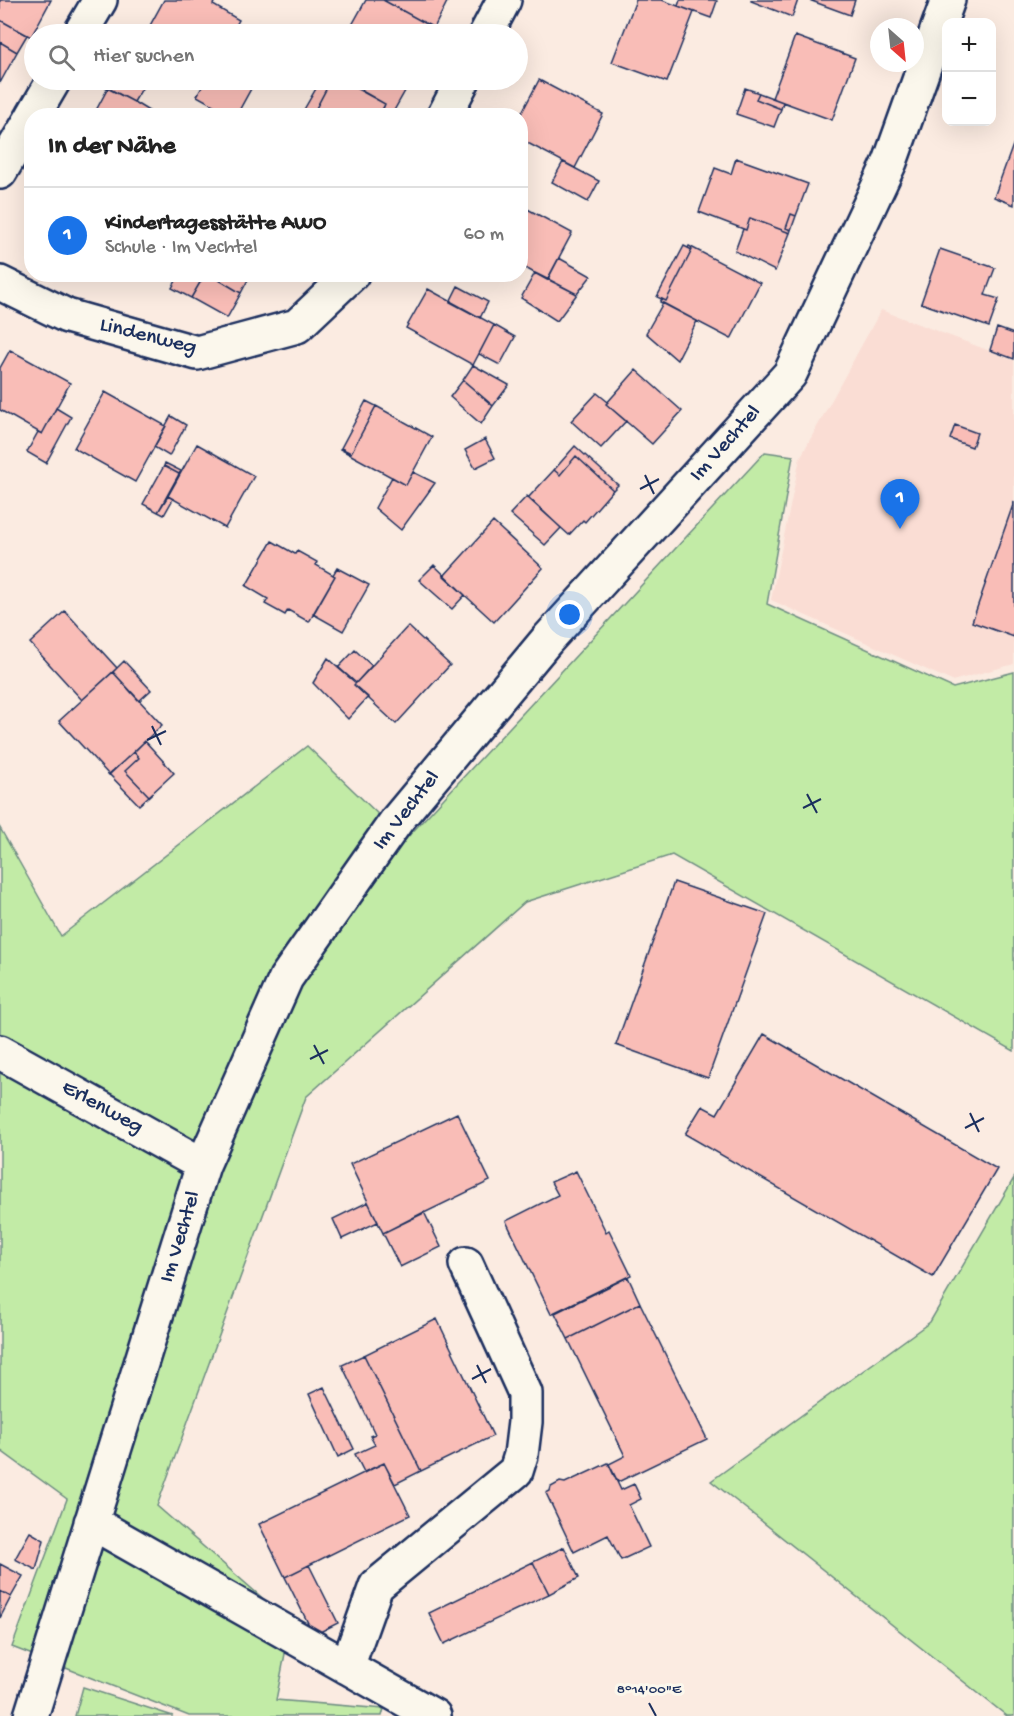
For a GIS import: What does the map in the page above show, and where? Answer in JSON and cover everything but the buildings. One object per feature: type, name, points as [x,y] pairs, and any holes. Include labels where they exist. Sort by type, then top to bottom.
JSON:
[{"type":"street","points":[[86,24],[100,0]]},
{"type":"street","points":[[491,24],[504,0]]},
{"type":"street","name":"Im Vechtel","points":[[31,1716],[203,1165],[286,978],[397,820],[547,640],[790,374],[890,162],[948,0]]},
{"type":"street","points":[[37,108],[48,90]]},
{"type":"street","points":[[448,108],[458,90]]},
{"type":"street","points":[[0,172],[24,131]]},
{"type":"street","name":"Lindenweg","points":[[0,283],[67,316],[197,353],[297,326],[344,282]]},
{"type":"street","name":"Erlenweg","points":[[0,1052],[203,1165]]},
{"type":"street","points":[[347,1666],[376,1586],[516,1471],[521,1455],[525,1422],[525,1393],[466,1264]]},
{"type":"street","points":[[91,1522],[434,1716]]},
{"type":"shaded area","points":[[881,310],[1014,360],[1014,664],[952,681],[771,600],[800,458]]},
{"type":"green space","points":[[765,452],[793,456],[767,604],[953,688],[1014,672],[1014,1051],[672,855],[525,902],[306,1097],[157,1506],[291,1623],[276,1700],[384,1709],[382,1716],[189,1716],[12,1647],[67,1499],[0,1450],[0,828],[61,936],[307,746],[405,840]]},
{"type":"green space","points":[[1014,1178],[1014,1716],[1007,1716],[711,1481],[930,1322]]},
{"type":"green space","points":[[83,1687],[173,1716],[75,1716]]},
{"type":"place","name":"Kindertagesstätte AWO","points":[[900,529]]}]
